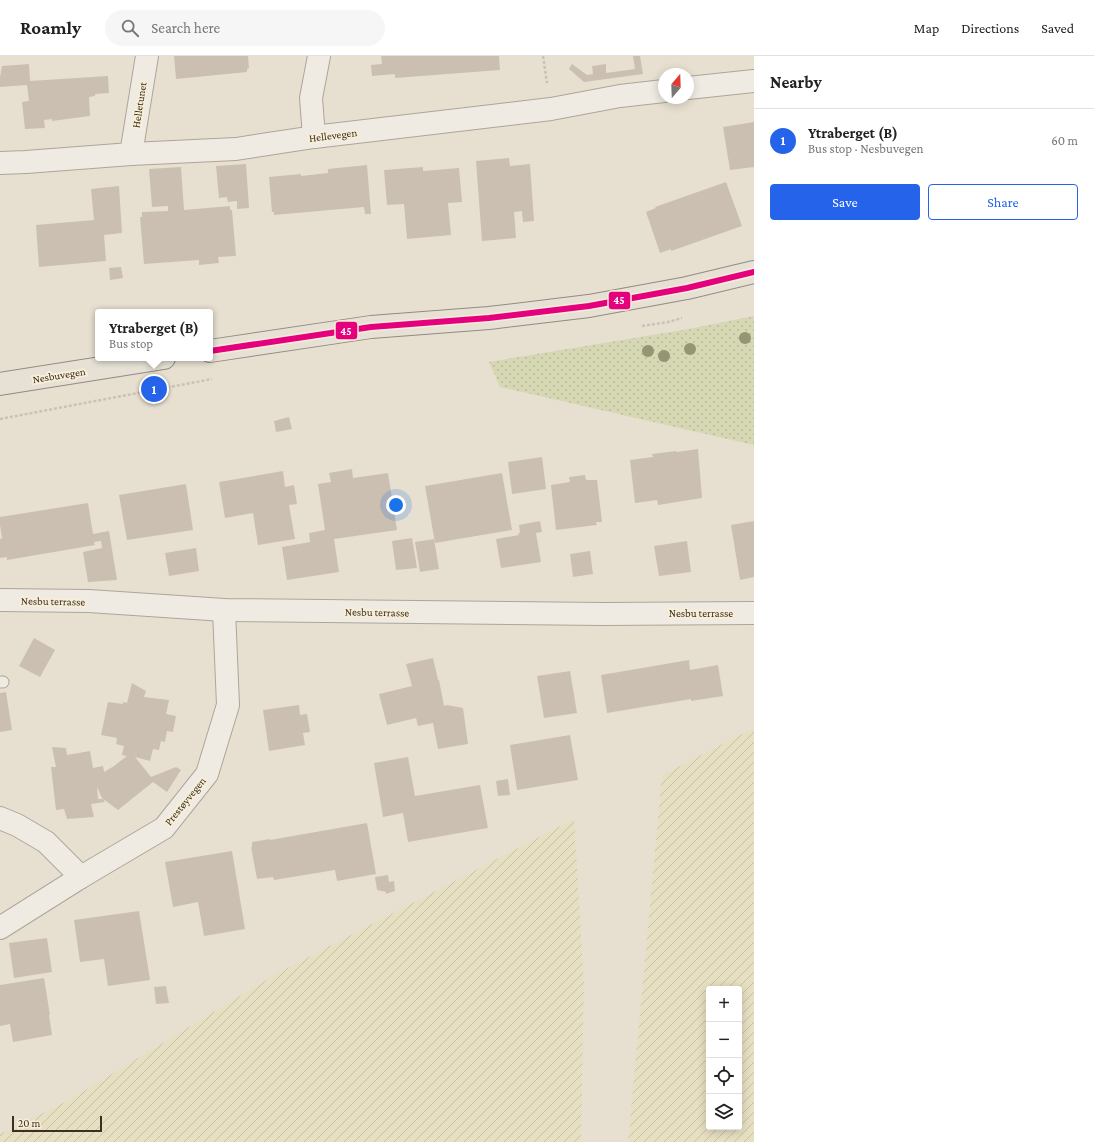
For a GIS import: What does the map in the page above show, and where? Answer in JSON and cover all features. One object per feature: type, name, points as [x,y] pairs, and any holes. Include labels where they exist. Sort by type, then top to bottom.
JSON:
[{"type":"main road","points":[[213,351],[371,327],[489,318],[589,306],[687,288],[754,272]]},
{"type":"main road","name":"Nesbuvegen","points":[[0,384],[145,361]]},
{"type":"street","name":"Helletunet","points":[[131,154],[147,56]]},
{"type":"street","points":[[314,137],[311,98],[319,56]]},
{"type":"street","points":[[694,87],[754,81]]},
{"type":"street","name":"Hellevegen","points":[[0,163],[131,154],[236,149],[314,137],[551,109],[620,96],[658,92]]},
{"type":"street","name":"Nesbu terrasse","points":[[0,600],[89,601],[224,610],[603,614],[754,613]]},
{"type":"street","name":"Prestøyvegen","points":[[0,928],[81,877],[164,828],[206,774],[228,705],[224,610]]},
{"type":"street","points":[[0,818],[17,825],[46,842],[81,877]]},
{"type":"path","points":[[638,326],[668,322],[689,316]]},
{"type":"path","points":[[0,419],[214,379]]},
{"type":"shaded area","points":[[754,728],[754,1142],[628,1142],[662,775]]},
{"type":"shaded area","points":[[574,819],[584,983],[581,1142],[0,1142],[0,1134],[69,1100],[278,973]]},
{"type":"green space","points":[[754,316],[754,445],[500,387],[489,362],[689,329]]},
{"type":"building","points":[[174,56],[248,56],[249,68],[247,69],[247,72],[176,79]]},
{"type":"building","points":[[381,56],[499,56],[500,70],[395,78],[395,74],[372,76],[371,65],[382,64]]},
{"type":"building","points":[[633,56],[640,56],[643,74],[584,82],[569,69],[572,64],[587,75],[593,74],[592,66],[606,64],[606,73],[635,69]]},
{"type":"building","points":[[29,64],[30,81],[108,76],[109,93],[95,94],[95,96],[89,97],[90,116],[52,121],[52,119],[44,120],[45,128],[25,129],[22,102],[29,101],[27,85],[0,87],[0,77],[2,66]]},
{"type":"building","points":[[754,122],[754,167],[730,170],[723,127]]},
{"type":"building","points":[[509,158],[510,166],[530,164],[534,221],[523,222],[522,211],[514,212],[516,238],[482,241],[476,161]]},
{"type":"building","points":[[246,164],[249,208],[237,209],[237,201],[228,202],[227,197],[219,198],[216,166]]},
{"type":"building","points":[[367,165],[371,214],[365,214],[364,207],[274,215],[274,212],[272,212],[269,177],[328,173],[328,169]]},
{"type":"building","points":[[181,167],[184,210],[230,206],[230,210],[232,210],[236,256],[218,257],[219,263],[199,265],[199,260],[144,264],[140,217],[142,217],[142,212],[168,211],[168,206],[152,207],[149,169]]},
{"type":"building","points":[[423,167],[423,171],[459,168],[462,202],[448,203],[451,235],[407,239],[404,204],[387,205],[384,170]]},
{"type":"building","points":[[726,182],[742,226],[671,251],[671,249],[660,253],[646,212],[656,208],[655,207]]},
{"type":"building","points":[[119,186],[122,233],[104,235],[106,261],[39,267],[36,225],[94,220],[91,189]]},
{"type":"building","points":[[121,267],[123,278],[110,280],[109,268]]},
{"type":"building","points":[[289,417],[292,429],[276,432],[274,421]]},
{"type":"building","points":[[698,449],[702,498],[658,505],[657,500],[635,503],[630,460],[653,457],[652,454]]},
{"type":"building","points":[[542,457],[546,489],[512,494],[508,462]]},
{"type":"building","points":[[352,469],[353,478],[388,473],[397,530],[334,539],[339,572],[287,580],[282,547],[310,542],[309,533],[325,530],[318,484],[331,482],[329,473]]},
{"type":"building","points":[[283,471],[285,487],[294,485],[297,504],[289,505],[295,539],[258,545],[253,513],[225,518],[219,482]]},
{"type":"building","points":[[502,473],[512,530],[435,543],[425,486]]},
{"type":"building","points":[[585,475],[586,480],[597,480],[602,522],[596,522],[597,525],[556,530],[551,485],[570,482],[569,477]]},
{"type":"building","points":[[186,484],[193,530],[127,540],[119,495]]},
{"type":"building","points":[[88,503],[93,534],[109,531],[117,580],[88,582],[83,552],[102,548],[101,541],[94,542],[95,545],[7,560],[7,557],[0,558],[0,539],[2,538],[0,517]]},
{"type":"building","points":[[540,521],[542,532],[536,533],[541,562],[501,568],[496,539],[519,535],[519,525]]},
{"type":"building","points":[[754,521],[754,577],[740,580],[731,525]]},
{"type":"building","points":[[412,538],[417,568],[396,570],[392,541]]},
{"type":"building","points":[[434,539],[439,569],[420,572],[415,542]]},
{"type":"building","points":[[687,541],[691,572],[659,576],[654,546]]},
{"type":"building","points":[[196,548],[199,571],[169,576],[165,553]]},
{"type":"building","points":[[590,551],[593,574],[573,577],[570,554]]},
{"type":"building","points":[[34,638],[55,650],[40,677],[19,666]]},
{"type":"building","points":[[433,658],[444,706],[447,705],[463,708],[468,744],[438,749],[433,723],[418,726],[416,718],[387,725],[379,694],[412,686],[406,664]]},
{"type":"building","points":[[689,660],[690,670],[718,665],[723,696],[691,701],[691,699],[607,713],[601,675]]},
{"type":"building","points":[[570,671],[577,713],[544,718],[537,676]]},
{"type":"building","points":[[132,683],[146,691],[144,697],[169,700],[166,714],[176,716],[173,732],[167,731],[165,742],[161,741],[159,750],[153,749],[150,761],[135,757],[151,777],[176,767],[181,770],[167,792],[153,782],[118,810],[102,798],[97,787],[98,799],[103,799],[105,802],[91,804],[94,817],[67,819],[64,809],[56,810],[51,767],[56,767],[52,747],[66,748],[67,755],[90,751],[93,768],[103,766],[104,772],[127,756],[122,755],[124,746],[116,744],[117,738],[101,735],[108,702],[123,704],[123,702],[127,703]]},
{"type":"building","points":[[6,692],[12,730],[0,732],[0,693]]},
{"type":"building","points":[[299,705],[300,715],[307,714],[310,732],[303,733],[305,745],[269,751],[263,710]]},
{"type":"building","points":[[570,735],[578,780],[517,790],[510,745]]},
{"type":"building","points":[[408,757],[415,796],[480,785],[488,828],[408,842],[403,813],[383,817],[374,763]]},
{"type":"building","points":[[508,779],[510,795],[498,796],[496,781]]},
{"type":"building","points":[[367,823],[376,874],[337,881],[335,870],[274,880],[273,877],[257,879],[251,847],[252,842]]},
{"type":"building","points":[[232,851],[245,929],[204,936],[198,902],[173,907],[165,862]]},
{"type":"building","points":[[388,875],[389,882],[394,881],[395,891],[386,894],[386,892],[377,890],[375,877]]},
{"type":"building","points":[[139,911],[150,980],[108,986],[104,959],[80,962],[74,920]]},
{"type":"building","points":[[47,938],[52,972],[14,978],[9,943]]},
{"type":"building","points":[[44,978],[52,1035],[13,1042],[10,1024],[0,1026],[0,985]]},
{"type":"building","points":[[166,986],[169,1003],[156,1004],[154,987]]},
{"type":"transit line","name":"45","points":[[213,351],[371,327],[489,318],[589,306],[687,288],[754,272]]},
{"type":"place","name":"Ytraberget (B)","points":[[154,389]]}]
